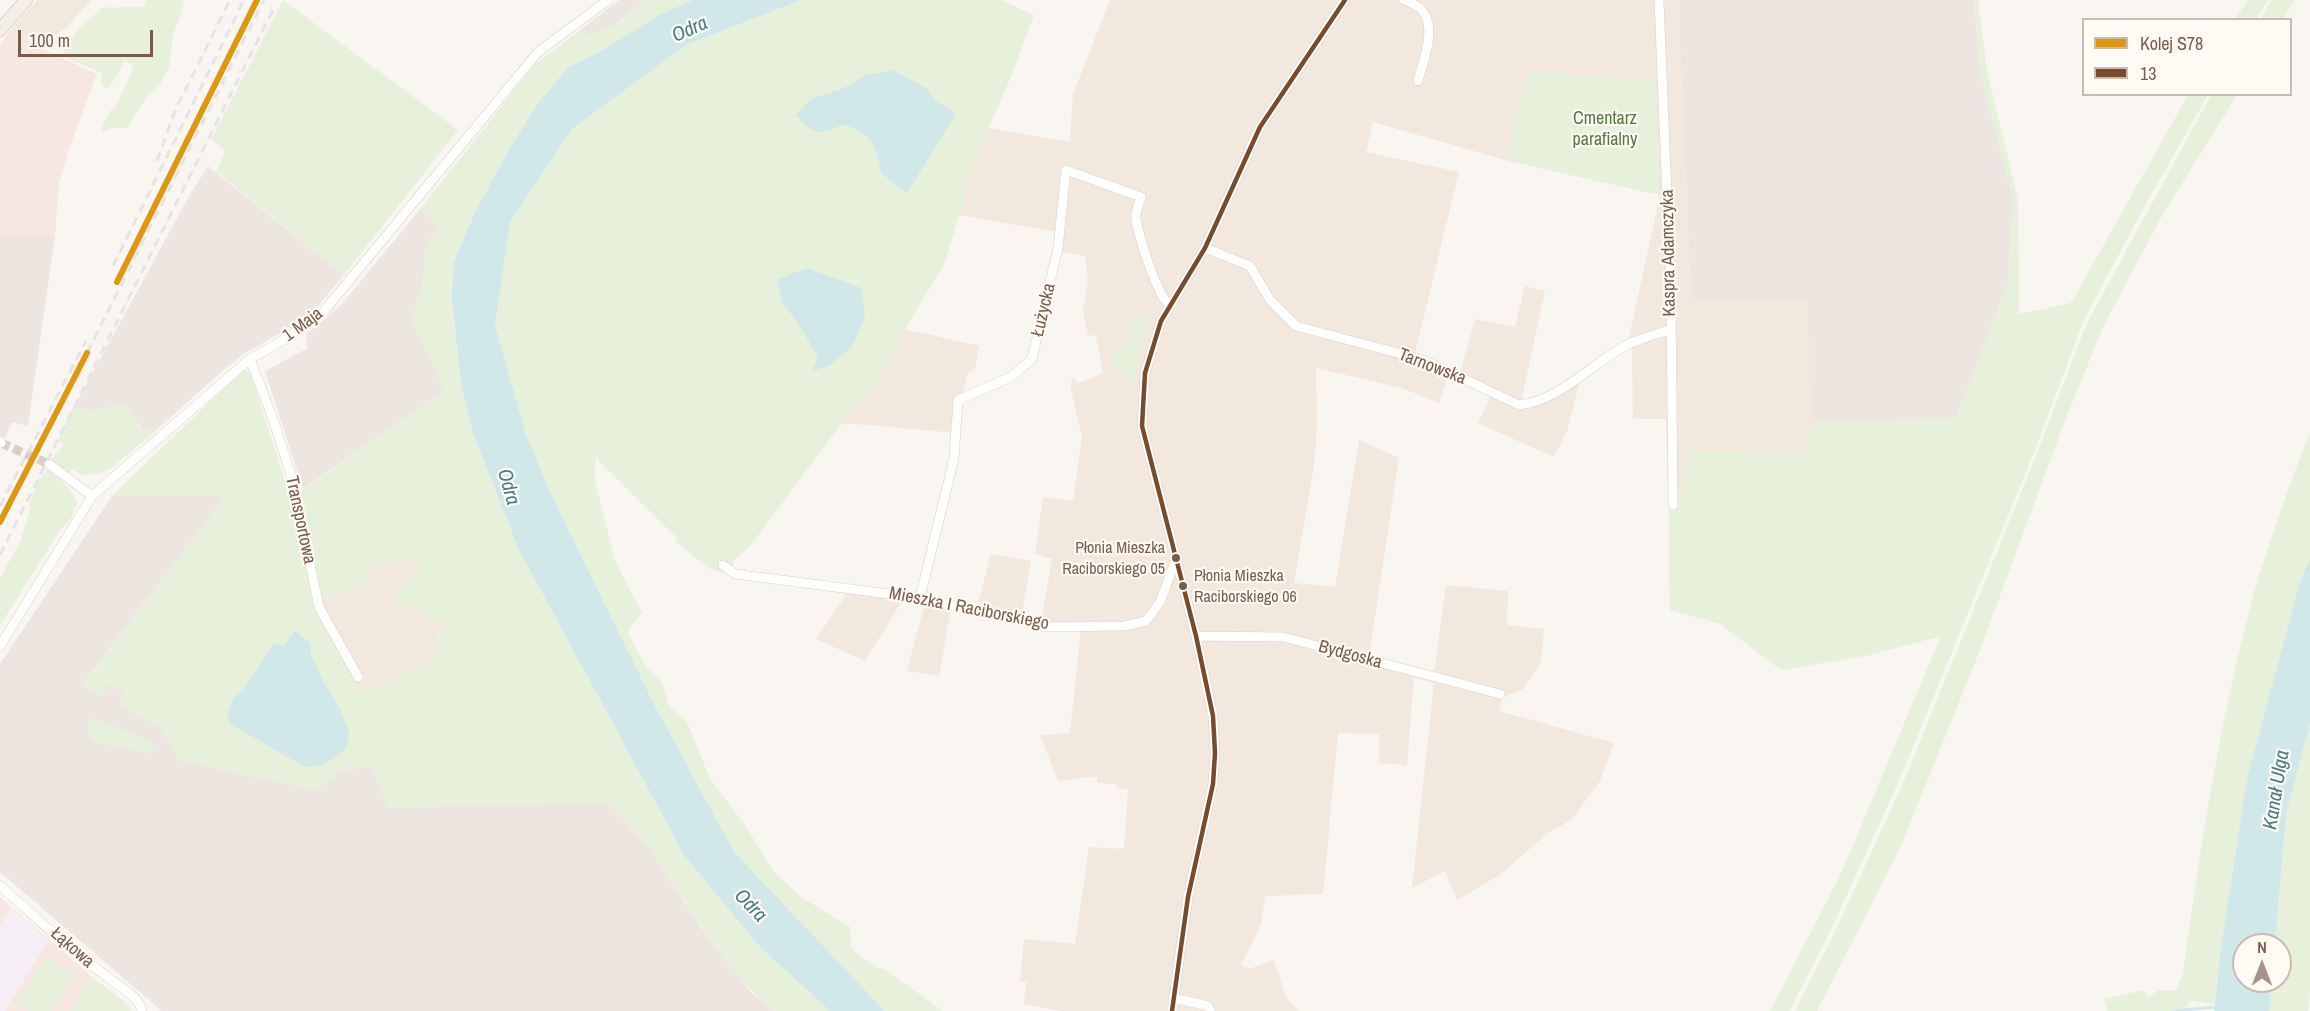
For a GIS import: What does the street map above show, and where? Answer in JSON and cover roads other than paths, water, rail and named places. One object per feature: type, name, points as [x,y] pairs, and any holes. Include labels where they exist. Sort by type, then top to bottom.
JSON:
[{"type":"main road","points":[[0,30],[26,0]]},
{"type":"street","name":"1 Maja","points":[[0,646],[92,496],[250,359],[302,329],[324,311],[538,52],[608,0]]},
{"type":"street","points":[[1172,1011],[1188,897],[1213,784],[1215,753],[1213,716],[1196,636],[1142,426],[1144,373],[1161,321],[1205,248],[1260,127],[1345,0]]},
{"type":"street","points":[[1404,0],[1421,9],[1428,32],[1418,81]]},
{"type":"street","name":"Kaspra Adamczyka","points":[[1659,0],[1671,329],[1673,506]]},
{"type":"street","name":"Łużycka","points":[[920,598],[954,458],[958,400],[1011,377],[1032,359],[1058,248],[1066,170],[1141,197],[1135,217],[1151,272],[1165,302],[1170,306]]},
{"type":"street","name":"Tarnowska","points":[[1205,248],[1250,266],[1270,300],[1296,326],[1424,360],[1518,405],[1529,404],[1550,395],[1625,346],[1671,329]]},
{"type":"street","name":"Transportowa","points":[[250,359],[292,478],[320,607],[358,677]]},
{"type":"street","points":[[49,464],[92,496]]},
{"type":"street","name":"Mieszka I Raciborskiego","points":[[723,566],[735,574],[920,598],[1045,627],[1124,626],[1146,621],[1160,602],[1177,557]]},
{"type":"street","name":"Bydgoska","points":[[1196,636],[1283,637],[1500,694]]},
{"type":"street","name":"Łąkowa","points":[[0,886],[95,968],[135,998],[142,1011]]},
{"type":"street","points":[[1173,998],[1208,1006],[1210,1011]]},
{"type":"water","name":"Odra","points":[[693,0],[801,0],[686,45],[572,129],[510,222],[495,325],[526,435],[556,505],[655,706],[734,852],[885,1011],[830,1011],[758,945],[684,855],[519,550],[473,434],[461,382],[451,295],[454,262],[475,212],[508,151],[538,103],[568,67],[599,52],[661,14]]},
{"type":"water","points":[[892,70],[926,88],[935,100],[956,114],[907,193],[881,173],[875,148],[867,137],[844,124],[828,131],[817,132],[795,115],[812,98],[840,90],[867,75]]},
{"type":"water","points":[[807,268],[861,288],[865,316],[853,345],[829,366],[812,371],[818,357],[798,323],[781,301],[778,279]]},
{"type":"water","name":"Kanał Ulga","points":[[2310,557],[2310,723],[2286,815],[2276,933],[2232,933],[2232,993],[2271,993],[2269,1011],[2214,1011],[2221,947],[2247,778],[2299,585]]},
{"type":"water","points":[[295,631],[310,643],[311,655],[324,683],[339,707],[349,732],[348,744],[340,754],[323,765],[305,767],[229,723],[228,711],[233,699],[243,690],[274,643],[284,645]]},
{"type":"waterway","points":[[2175,1011],[2214,1007]]},
{"type":"tunnel","points":[[1,443],[49,464]]},
{"type":"railway","points":[[157,161],[175,111],[230,0]]},
{"type":"railway","points":[[113,266],[244,0]]},
{"type":"railway","points":[[87,353],[264,0]]},
{"type":"railway","points":[[0,555],[275,6]]},
{"type":"railway","points":[[0,506],[86,341]]},
{"type":"rail line","name":"S78","points":[[117,282],[257,0]]},
{"type":"rail line","name":"S78","points":[[0,522],[87,353]]},
{"type":"place","name":"Płonia Mieszka Raciborskiego 05","points":[[1176,558]]},
{"type":"place","name":"Płonia Mieszka Raciborskiego 06","points":[[1183,586]]},
{"type":"park label","name":"Cmentarz parafialny","points":[[1605,129]]}]
